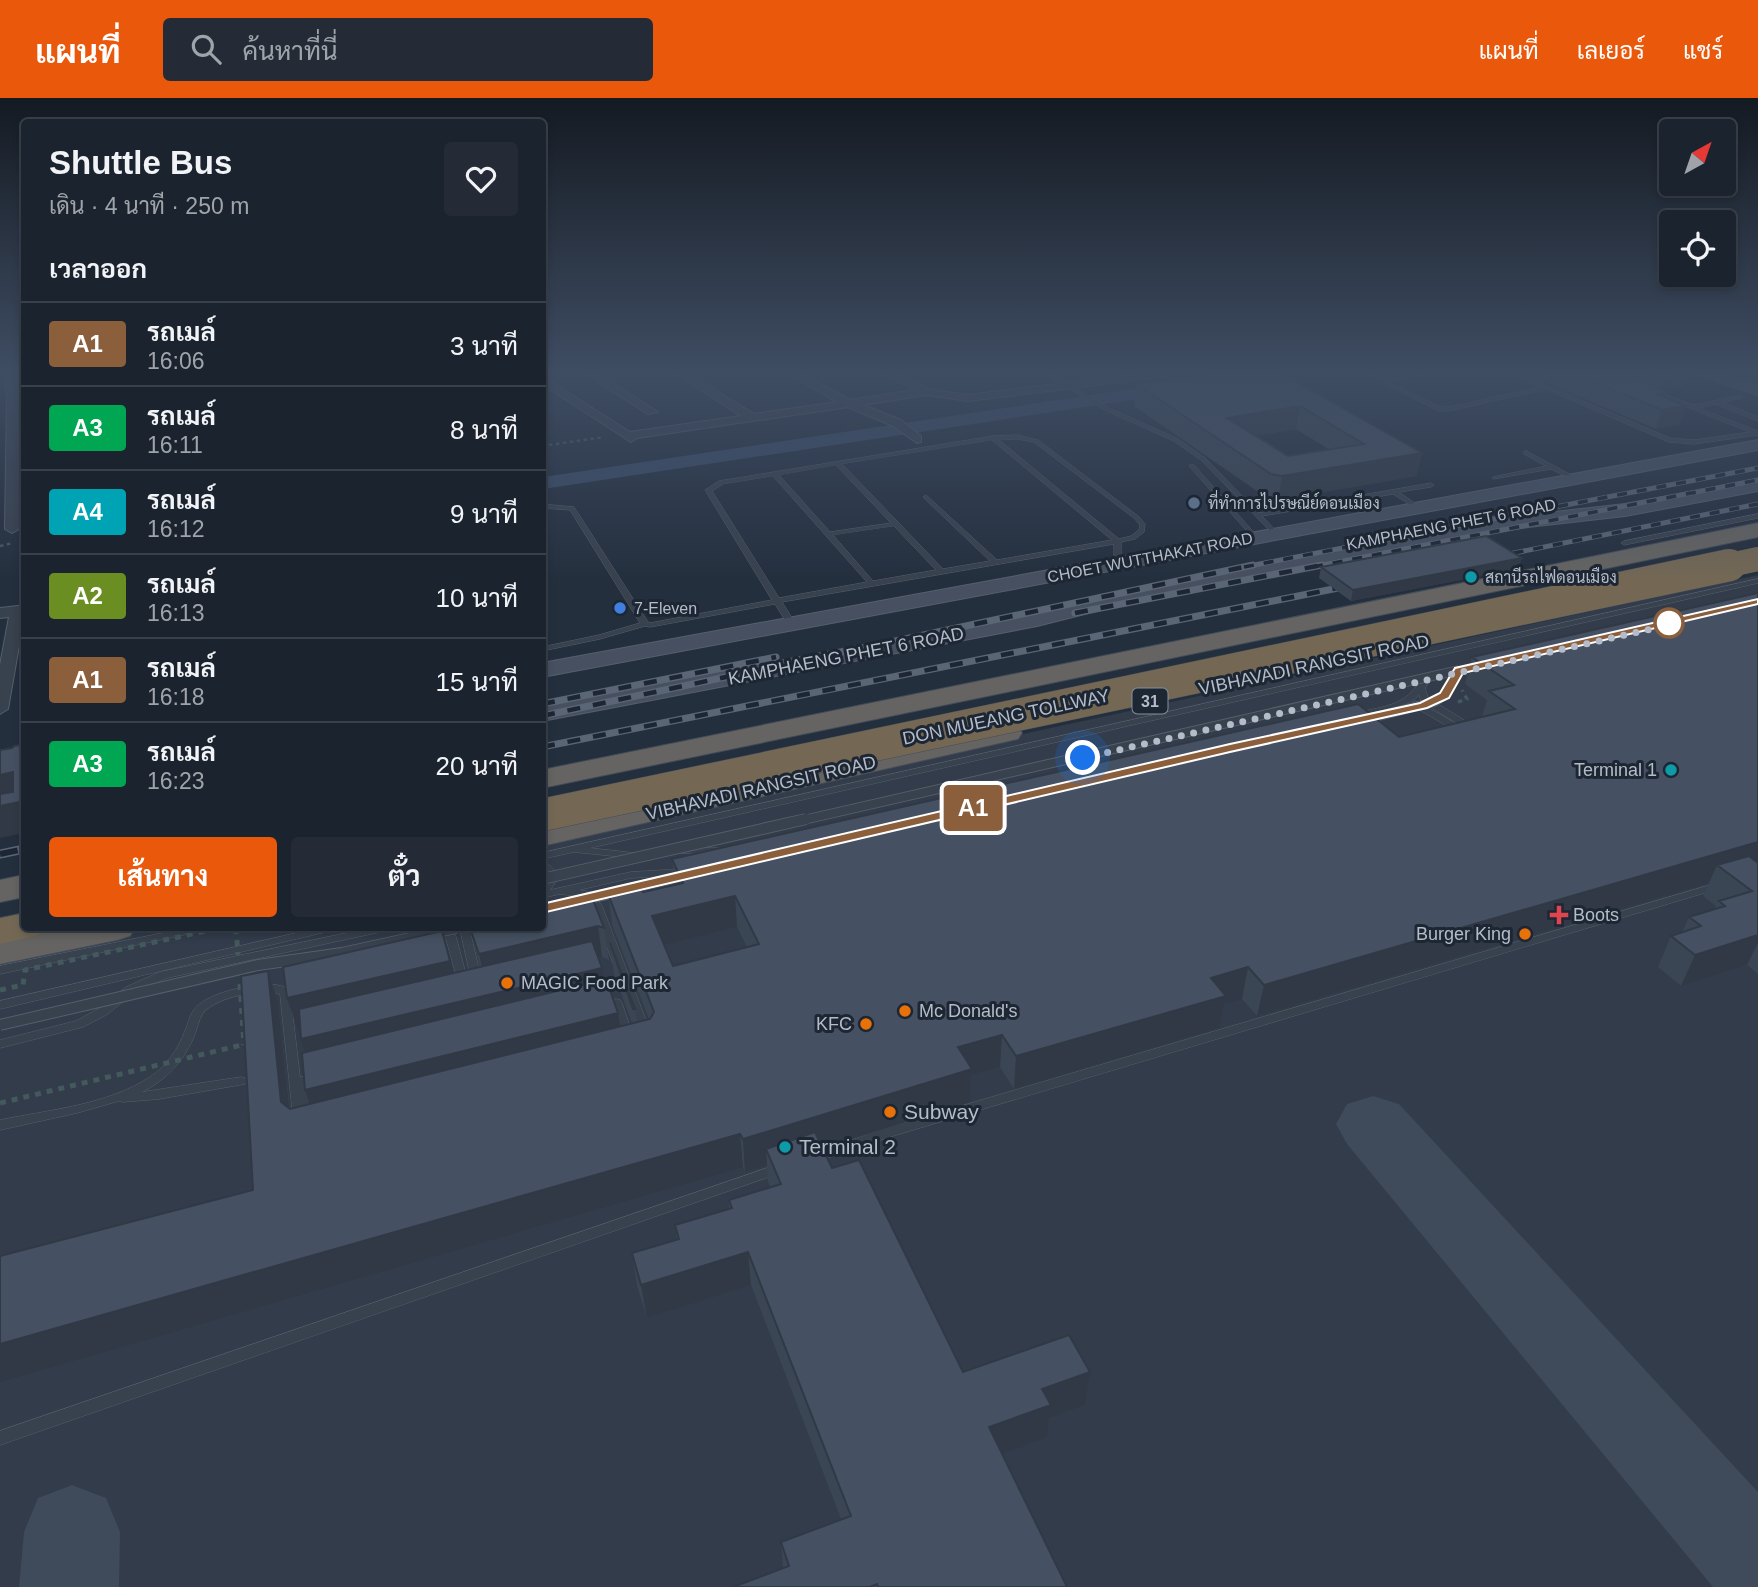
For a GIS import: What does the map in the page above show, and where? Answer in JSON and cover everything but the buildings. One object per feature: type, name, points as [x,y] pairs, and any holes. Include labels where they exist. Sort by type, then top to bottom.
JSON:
[{"type":"highway","points":[[546,778],[1758,530]]},
{"type":"highway","name":"DON MUEANG TOLLWAY","points":[[546,792],[1758,542]]},
{"type":"highway","name":"DON MUEANG TOLLWAY","points":[[546,814],[1758,559]]},
{"type":"highway","name":"VIBHAVADI RANGSIT ROAD","points":[[546,835],[1758,568]]},
{"type":"highway","points":[[0,891],[21,887]]},
{"type":"highway","points":[[0,906],[21,902]]},
{"type":"highway","points":[[0,931],[21,927]]},
{"type":"highway","points":[[0,952],[102,931]]},
{"type":"main road","name":"CHOET WUTTHAKAT ROAD","points":[[546,669],[1083,570],[1118,552],[1265,535],[1573,478],[1738,441]]},
{"type":"main road","name":"KAMPHAENG PHET 6 ROAD","points":[[1148,592],[1206,572],[1551,505],[1758,471]]},
{"type":"main road","name":"KAMPHAENG PHET 6 ROAD","points":[[546,713],[997,627],[1148,592],[1401,541],[1528,521],[1625,510],[1758,485]]},
{"type":"main road","points":[[1083,570],[1117,600]]},
{"type":"main road","points":[[978,588],[997,627]]},
{"type":"street","points":[[12,529],[17,441]]},
{"type":"street","points":[[0,613],[18,611],[0,709]]},
{"type":"lane","points":[[792,623],[708,490],[722,482],[971,441]]},
{"type":"lane","points":[[997,441],[1118,552]]},
{"type":"lane","points":[[546,648],[645,624],[995,562],[1118,552],[1142,531],[1143,525],[1136,517],[1037,441]]},
{"type":"lane","points":[[1178,441],[1203,459],[1257,515],[1265,535]]},
{"type":"lane","points":[[1526,453],[1573,478]]},
{"type":"lane","points":[[837,463],[942,572]]},
{"type":"lane","points":[[1192,466],[1265,535]]},
{"type":"lane","points":[[1494,478],[1551,467]]},
{"type":"lane","points":[[775,474],[871,583]]},
{"type":"lane","points":[[1257,515],[1431,485]]},
{"type":"lane","points":[[1393,491],[1417,507]]},
{"type":"lane","points":[[926,497],[995,562]]},
{"type":"lane","points":[[546,506],[572,508],[645,624]]},
{"type":"lane","points":[[1623,543],[1758,516]]},
{"type":"lane","points":[[828,534],[895,524]]},
{"type":"lane","points":[[546,855],[1758,581]]},
{"type":"lane","points":[[675,851],[1423,685],[1466,670]]},
{"type":"lane","points":[[1423,685],[1424,699],[1437,707],[1457,724],[1419,704],[1406,703],[1345,721],[1434,702],[1445,695],[1466,670]]},
{"type":"lane","points":[[546,878],[1466,670]]},
{"type":"lane","points":[[1406,703],[1423,685]]},
{"type":"lane","points":[[546,847],[622,856],[725,850]]},
{"type":"lane","points":[[546,867],[554,878],[546,890]]},
{"type":"lane","points":[[546,893],[631,875],[697,871],[568,903]]},
{"type":"lane","points":[[801,1162],[893,1131],[1731,882]]},
{"type":"lane","points":[[560,891],[587,894],[597,906],[650,1045],[636,1048],[612,990]]},
{"type":"lane","points":[[0,970],[188,931]]},
{"type":"lane","points":[[0,1005],[315,931]]},
{"type":"lane","points":[[0,1044],[79,1024],[102,1012],[130,990],[164,975],[369,931]]},
{"type":"lane","points":[[0,1025],[258,965],[342,953],[441,931]]},
{"type":"lane","points":[[469,931],[466,934],[470,959],[480,993]]},
{"type":"lane","points":[[436,932],[451,937],[467,996]]},
{"type":"lane","points":[[205,965],[261,942]]},
{"type":"lane","points":[[0,1125],[112,1098],[149,1084],[165,1073],[185,1048],[199,1010],[213,1001],[269,987],[280,987],[285,992],[305,1133],[301,1036]]},
{"type":"lane","points":[[603,1007],[616,1003]]},
{"type":"lane","points":[[304,1080],[318,1077]]},
{"type":"lane","points":[[112,1098],[159,1095],[241,1081]]},
{"type":"lane","points":[[0,1438],[788,1166]]},
{"type":"path","points":[[1437,707],[1467,699],[1461,688],[1463,684]]},
{"type":"path","points":[[0,990],[23,985],[25,970],[206,931]]},
{"type":"path","points":[[0,1103],[255,1042]]},
{"type":"shaded area","points":[[1758,575],[1758,1587],[0,1587],[0,956],[117,931],[546,931],[546,837]]},
{"type":"water","points":[[780,441],[857,441],[546,489],[546,477]]},
{"type":"taxiway","points":[[1373,1124],[1758,1565]]},
{"type":"taxiway","points":[[69,1587],[72,1532]]},
{"type":"railway","points":[[1244,567],[1758,468]]},
{"type":"railway","points":[[1313,567],[1758,480]]},
{"type":"railway","points":[[1494,557],[1758,504]]},
{"type":"railway","points":[[546,715],[1253,565]]},
{"type":"railway","points":[[1075,613],[1322,565]]},
{"type":"railway","points":[[546,746],[1353,585]]},
{"type":"railway","points":[[546,703],[776,657]]},
{"type":"railway","points":[[0,854],[21,850]]},
{"type":"bus line","name":"A1","points":[[546,907],[1230,748],[1423,706],[1445,695],[1459,670],[1758,602]]},
{"type":"place","name":"ที่ทำการไปรษณีย์ดอนเมือง","points":[[1194,503]]},
{"type":"place","name":"สถานีรถไฟดอนเมือง","points":[[1471,577]]},
{"type":"place","name":"7-Eleven","points":[[620,608]]},
{"type":"place","name":"Terminal 1","points":[[1671,770]]},
{"type":"place","name":"Boots","points":[[1559,915]]},
{"type":"place","name":"Burger King","points":[[1525,934]]},
{"type":"place","name":"MAGIC Food Park","points":[[507,983]]},
{"type":"place","name":"Mc Donald's","points":[[905,1011]]},
{"type":"place","name":"KFC","points":[[866,1024]]},
{"type":"place","name":"Subway","points":[[890,1112]]},
{"type":"place","name":"Terminal 2","points":[[785,1147]]},
{"type":"route","points":[[1083,758],[1678,623],[1669,623]]}]
